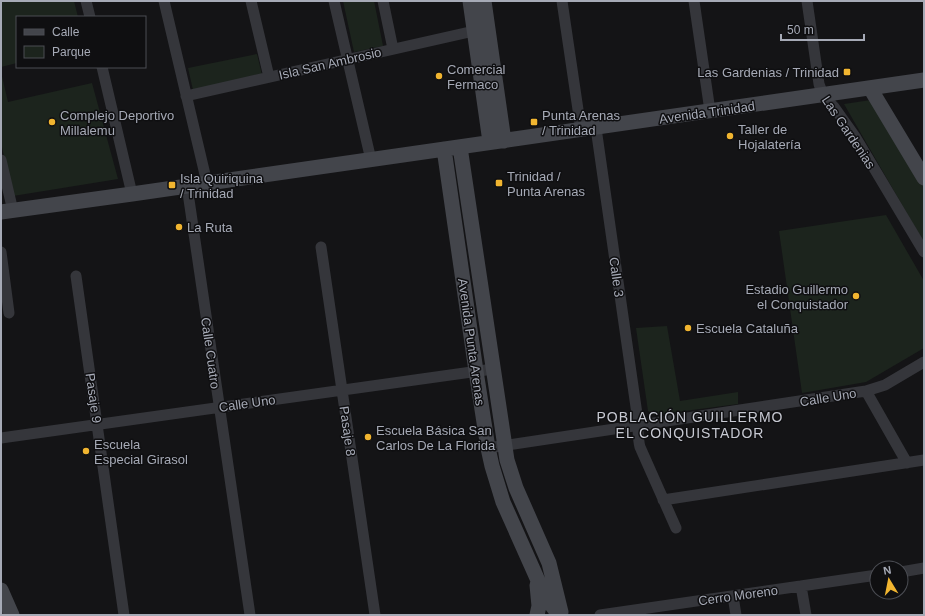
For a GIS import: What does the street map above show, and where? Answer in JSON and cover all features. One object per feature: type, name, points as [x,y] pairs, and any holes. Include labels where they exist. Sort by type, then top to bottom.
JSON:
[{"type":"main road","points":[[470,1],[474,31],[497,142]]},
{"type":"main road","points":[[484,1],[497,142]]},
{"type":"main road","name":"Avenida Trinidad","points":[[7,211],[924,80]]},
{"type":"main road","points":[[870,88],[924,178]]},
{"type":"main road","name":"Avenida Punta Arenas","points":[[460,147],[507,460],[516,488],[549,563],[561,615]]},
{"type":"main road","name":"Avenida Punta Arenas","points":[[444,149],[476,371],[488,448],[495,479],[503,502],[536,576],[546,596],[561,615]]},
{"type":"main road","points":[[536,576],[539,606],[537,615]]},
{"type":"main road","points":[[1,590],[8,614]]},
{"type":"street","points":[[86,1],[90,16]]},
{"type":"street","points":[[164,1],[207,183]]},
{"type":"street","points":[[251,1],[269,77]]},
{"type":"street","points":[[334,1],[371,160]]},
{"type":"street","points":[[382,1],[393,49]]},
{"type":"street","points":[[562,1],[581,130]]},
{"type":"street","points":[[694,1],[710,111]]},
{"type":"street","name":"Las Gardenias","points":[[807,1],[819,84],[823,95],[834,107],[856,138],[924,252]]},
{"type":"street","name":"Isla San Ambrosio","points":[[186,96],[474,31]]},
{"type":"street","points":[[102,68],[132,194]]},
{"type":"street","name":"Calle 3","points":[[596,128],[638,426],[639,443],[676,528]]},
{"type":"street","points":[[1,160],[7,211]]},
{"type":"street","name":"Calle Cuatro","points":[[187,186],[250,615]]},
{"type":"street","name":"Pasaje 8","points":[[321,247],[375,615]]},
{"type":"street","points":[[1,252],[9,313]]},
{"type":"street","name":"Pasaje 9","points":[[76,276],[124,615]]},
{"type":"street","name":"Calle Uno","points":[[488,448],[866,391],[885,385],[924,362]]},
{"type":"street","name":"Calle Uno","points":[[1,438],[493,369]]},
{"type":"street","points":[[866,391],[907,463]]},
{"type":"street","points":[[663,500],[924,460]]},
{"type":"street","points":[[909,571],[924,568]]},
{"type":"street","name":"Cerro Moreno","points":[[600,615],[869,576]]},
{"type":"street","points":[[801,586],[806,615]]},
{"type":"street","points":[[733,596],[736,615]]},
{"type":"green space","points":[[1,1],[74,1],[78,16],[16,16],[16,63],[1,67]]},
{"type":"green space","points":[[343,1],[374,1],[383,46],[354,52]]},
{"type":"green space","points":[[257,54],[262,75],[193,90],[188,68]]},
{"type":"green space","name":"Complejo Deportivo Millalemu","points":[[1,72],[8,102],[92,83],[118,179],[13,196],[1,143]]},
{"type":"green space","points":[[871,100],[924,187],[924,243],[844,104]]},
{"type":"green space","name":"Estadio Guillermo el Conquistador","points":[[886,215],[924,281],[924,348],[866,382],[802,393],[779,231]]},
{"type":"green space","points":[[667,326],[680,401],[738,392],[738,404],[654,415],[648,411],[636,328]]},
{"type":"place","name":"Las Gardenias / Trinidad","points":[[847,72]]},
{"type":"place","name":"Comercial Fermaco","points":[[439,76]]},
{"type":"place","name":"Complejo Deportivo Millalemu","points":[[52,122]]},
{"type":"place","name":"Punta Arenas / Trinidad","points":[[534,122]]},
{"type":"place","name":"Taller de Hojalatería","points":[[730,136]]},
{"type":"place","name":"Trinidad / Punta Arenas","points":[[499,183]]},
{"type":"place","name":"Isla Quiriquina / Trinidad","points":[[172,185]]},
{"type":"place","name":"La Ruta","points":[[179,227]]},
{"type":"place","name":"Estadio Guillermo el Conquistador","points":[[856,296]]},
{"type":"place","name":"Escuela Cataluña","points":[[688,328]]},
{"type":"place","name":"Escuela Básica San Carlos De La Florida","points":[[368,437]]},
{"type":"place","name":"Escuela Especial Girasol","points":[[86,451]]},
{"type":"district","name":"POBLACIÓN GUILLERMO EL CONQUISTADOR","points":[[690,426]]}]
